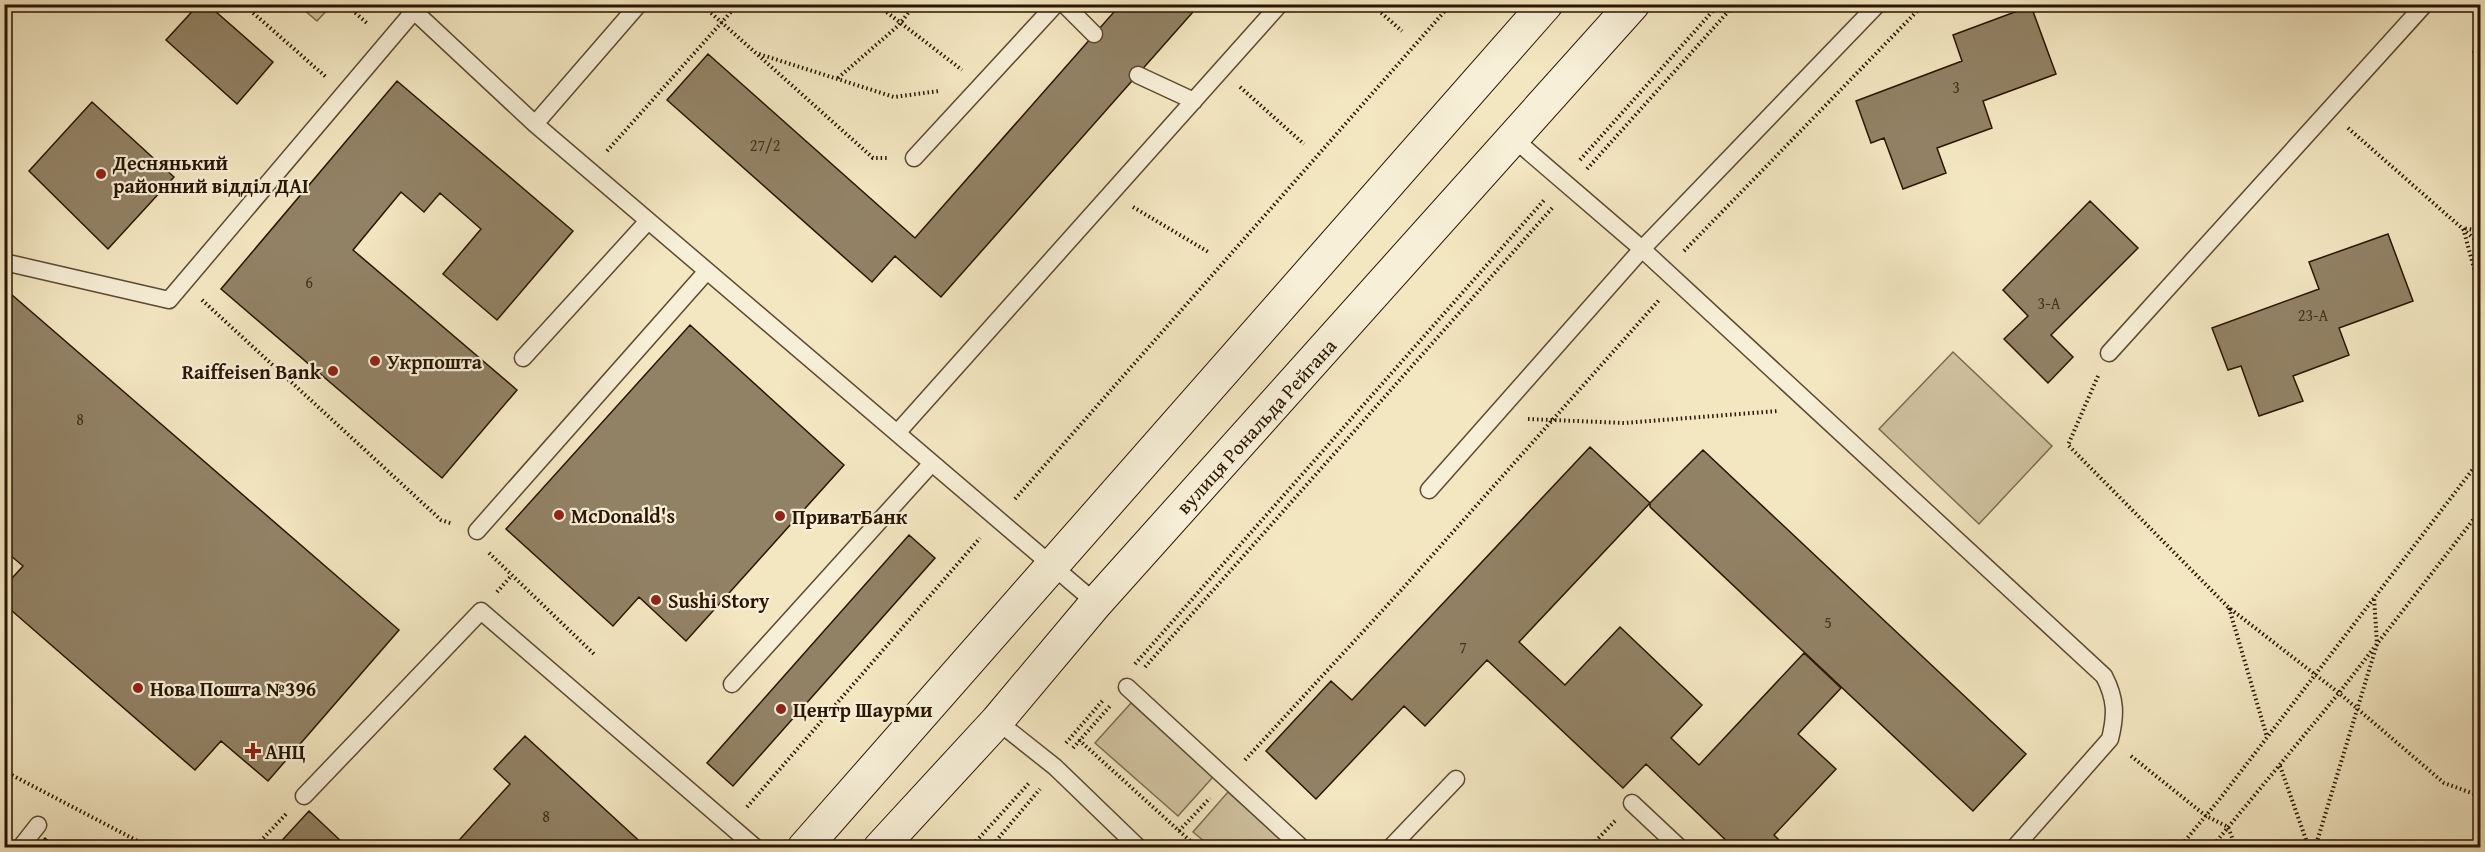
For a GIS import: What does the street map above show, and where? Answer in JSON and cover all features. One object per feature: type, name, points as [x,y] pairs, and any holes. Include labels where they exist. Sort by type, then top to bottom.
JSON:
[{"type":"main road","points":[[804,848],[1546,4]]},
{"type":"main road","name":"вулиця Рональда Рейгана","points":[[880,848],[997,721],[1096,603],[1633,4]]},
{"type":"lane","points":[[535,124],[639,4]]},
{"type":"lane","points":[[914,158],[1056,4]]},
{"type":"lane","points":[[1064,4],[1094,34]]},
{"type":"lane","points":[[897,433],[1280,4]]},
{"type":"lane","points":[[1429,489],[1642,249],[1878,4]]},
{"type":"lane","points":[[2109,353],[2425,4]]},
{"type":"lane","points":[[4,262],[169,300],[344,93],[412,8],[535,124],[589,171],[1096,603]]},
{"type":"lane","points":[[1138,75],[1194,101]]},
{"type":"lane","points":[[1514,139],[1642,249],[2104,676],[2113,694],[2115,718],[2110,739],[2014,848]]},
{"type":"lane","points":[[523,358],[648,221]]},
{"type":"lane","points":[[477,531],[707,271]]},
{"type":"lane","points":[[732,684],[932,463]]},
{"type":"lane","points":[[304,796],[481,611],[756,848]]},
{"type":"lane","points":[[1122,684],[1302,848]]},
{"type":"lane","points":[[997,721],[1052,764],[1139,848]]},
{"type":"lane","points":[[1390,848],[1456,779]]},
{"type":"lane","points":[[1632,803],[1680,848]]},
{"type":"lane","points":[[20,848],[38,825]]},
{"type":"path","points":[[243,4],[344,93]]},
{"type":"path","points":[[701,4],[873,158],[914,158]]},
{"type":"path","points":[[589,171],[738,4]]},
{"type":"path","points":[[876,4],[899,25],[982,85]]},
{"type":"path","points":[[837,79],[899,25],[915,4]]},
{"type":"path","points":[[1371,4],[1402,31]]},
{"type":"path","points":[[732,825],[997,519],[1451,4]]},
{"type":"path","points":[[970,848],[1052,764],[1567,183],[1719,4]]},
{"type":"path","points":[[990,848],[1051,777],[1052,764],[1079,740],[1122,684],[1567,183],[1735,4]]},
{"type":"path","points":[[1179,831],[1404,587],[1552,420],[1671,276],[1924,4]]},
{"type":"path","points":[[755,53],[894,97],[982,85]]},
{"type":"path","points":[[1221,70],[1304,144]]},
{"type":"path","points":[[2328,111],[2481,243]]},
{"type":"path","points":[[1111,194],[1210,253]]},
{"type":"path","points":[[2463,228],[2481,231]]},
{"type":"path","points":[[2463,228],[2481,290]]},
{"type":"path","points":[[184,282],[441,520],[477,531],[492,558],[596,656]]},
{"type":"path","points":[[2109,353],[2068,444],[2228,607],[2339,693],[2445,783],[2481,796]]},
{"type":"path","points":[[1493,417],[1624,423],[1815,408]]},
{"type":"path","points":[[2179,848],[2481,460]]},
{"type":"path","points":[[2211,848],[2339,693],[2481,511]]},
{"type":"path","points":[[2315,848],[2378,644],[2374,597]]},
{"type":"path","points":[[2228,607],[2267,737]]},
{"type":"path","points":[[2110,739],[2206,816],[2228,827],[2236,848]]},
{"type":"path","points":[[1079,740],[1198,848]]},
{"type":"path","points":[[2280,765],[2310,848]]},
{"type":"path","points":[[4,771],[151,848]]},
{"type":"path","points":[[254,848],[304,796]]},
{"type":"path","points":[[1589,848],[1632,803]]},
{"type":"shaded area","points":[[298,5],[332,5],[317,21]]},
{"type":"shaded area","points":[[1953,352],[2052,446],[1979,524],[1879,429]]},
{"type":"shaded area","points":[[1131,703],[1213,777],[1178,816],[1095,743]]},
{"type":"shaded area","points":[[1228,792],[1289,847],[1211,847],[1193,832]]},
{"type":"building","points":[[199,4],[207,4],[273,62],[237,104],[166,40]]},
{"type":"building","points":[[1121,4],[1200,4],[941,297],[895,256],[872,282],[667,100],[708,54],[915,238]]},
{"type":"building","points":[[2031,6],[2056,74],[1983,101],[1992,128],[1937,148],[1946,173],[1903,189],[1884,138],[1871,143],[1856,101],[1962,61],[1953,35]]},
{"type":"building","points":[[2480,50],[2480,72],[2473,52]]},
{"type":"building","points":[[397,81],[573,231],[497,320],[443,274],[481,229],[440,193],[424,212],[401,192],[353,250],[517,390],[442,478],[221,289]]},
{"type":"building","name":"Деснянький районний відділ ДАІ","points":[[92,102],[174,177],[108,249],[29,171]]},
{"type":"building","points":[[2090,201],[2138,248],[2051,335],[2073,357],[2048,383],[2004,339],[2028,316],[2003,290]]},
{"type":"building","points":[[2388,234],[2413,301],[2339,328],[2349,355],[2293,376],[2303,401],[2259,416],[2241,366],[2228,370],[2212,328],[2319,289],[2309,262]]},
{"type":"building","points":[[4,288],[399,630],[268,781],[221,741],[195,770],[4,604],[4,587],[23,566],[4,550]]},
{"type":"building","points":[[690,325],[844,465],[686,641],[639,597],[613,626],[506,529]]},
{"type":"building","points":[[1590,447],[1650,503],[1519,642],[1565,685],[1620,627],[1702,705],[1671,738],[1699,765],[1804,653],[1841,688],[1798,734],[1836,769],[1774,835],[1787,848],[1734,848],[1646,764],[1623,788],[1487,660],[1425,726],[1404,706],[1316,799],[1266,751],[1331,681],[1352,700]]},
{"type":"building","points":[[1703,450],[2026,754],[1973,811],[1650,507],[1650,503]]},
{"type":"building","points":[[909,535],[935,558],[733,786],[707,763]]},
{"type":"building","points":[[525,736],[647,848],[452,848],[510,784],[494,769]]},
{"type":"building","points":[[309,811],[343,843],[339,848],[275,848]]},
{"type":"building","points":[[45,838],[56,848],[36,848]]},
{"type":"place","name":"Деснянький районний відділ ДАІ","points":[[101,174]]},
{"type":"place","name":"Укрпошта","points":[[375,361]]},
{"type":"place","name":"Raiffeisen Bank","points":[[333,371]]},
{"type":"place","name":"McDonald's","points":[[559,515]]},
{"type":"place","name":"ПриватБанк","points":[[780,516]]},
{"type":"place","name":"Sushi Story","points":[[656,600]]},
{"type":"place","name":"Нова Пошта №396","points":[[138,688]]},
{"type":"place","name":"Центр Шаурми","points":[[781,709]]},
{"type":"place","name":"АНЦ","points":[[253,751]]}]
